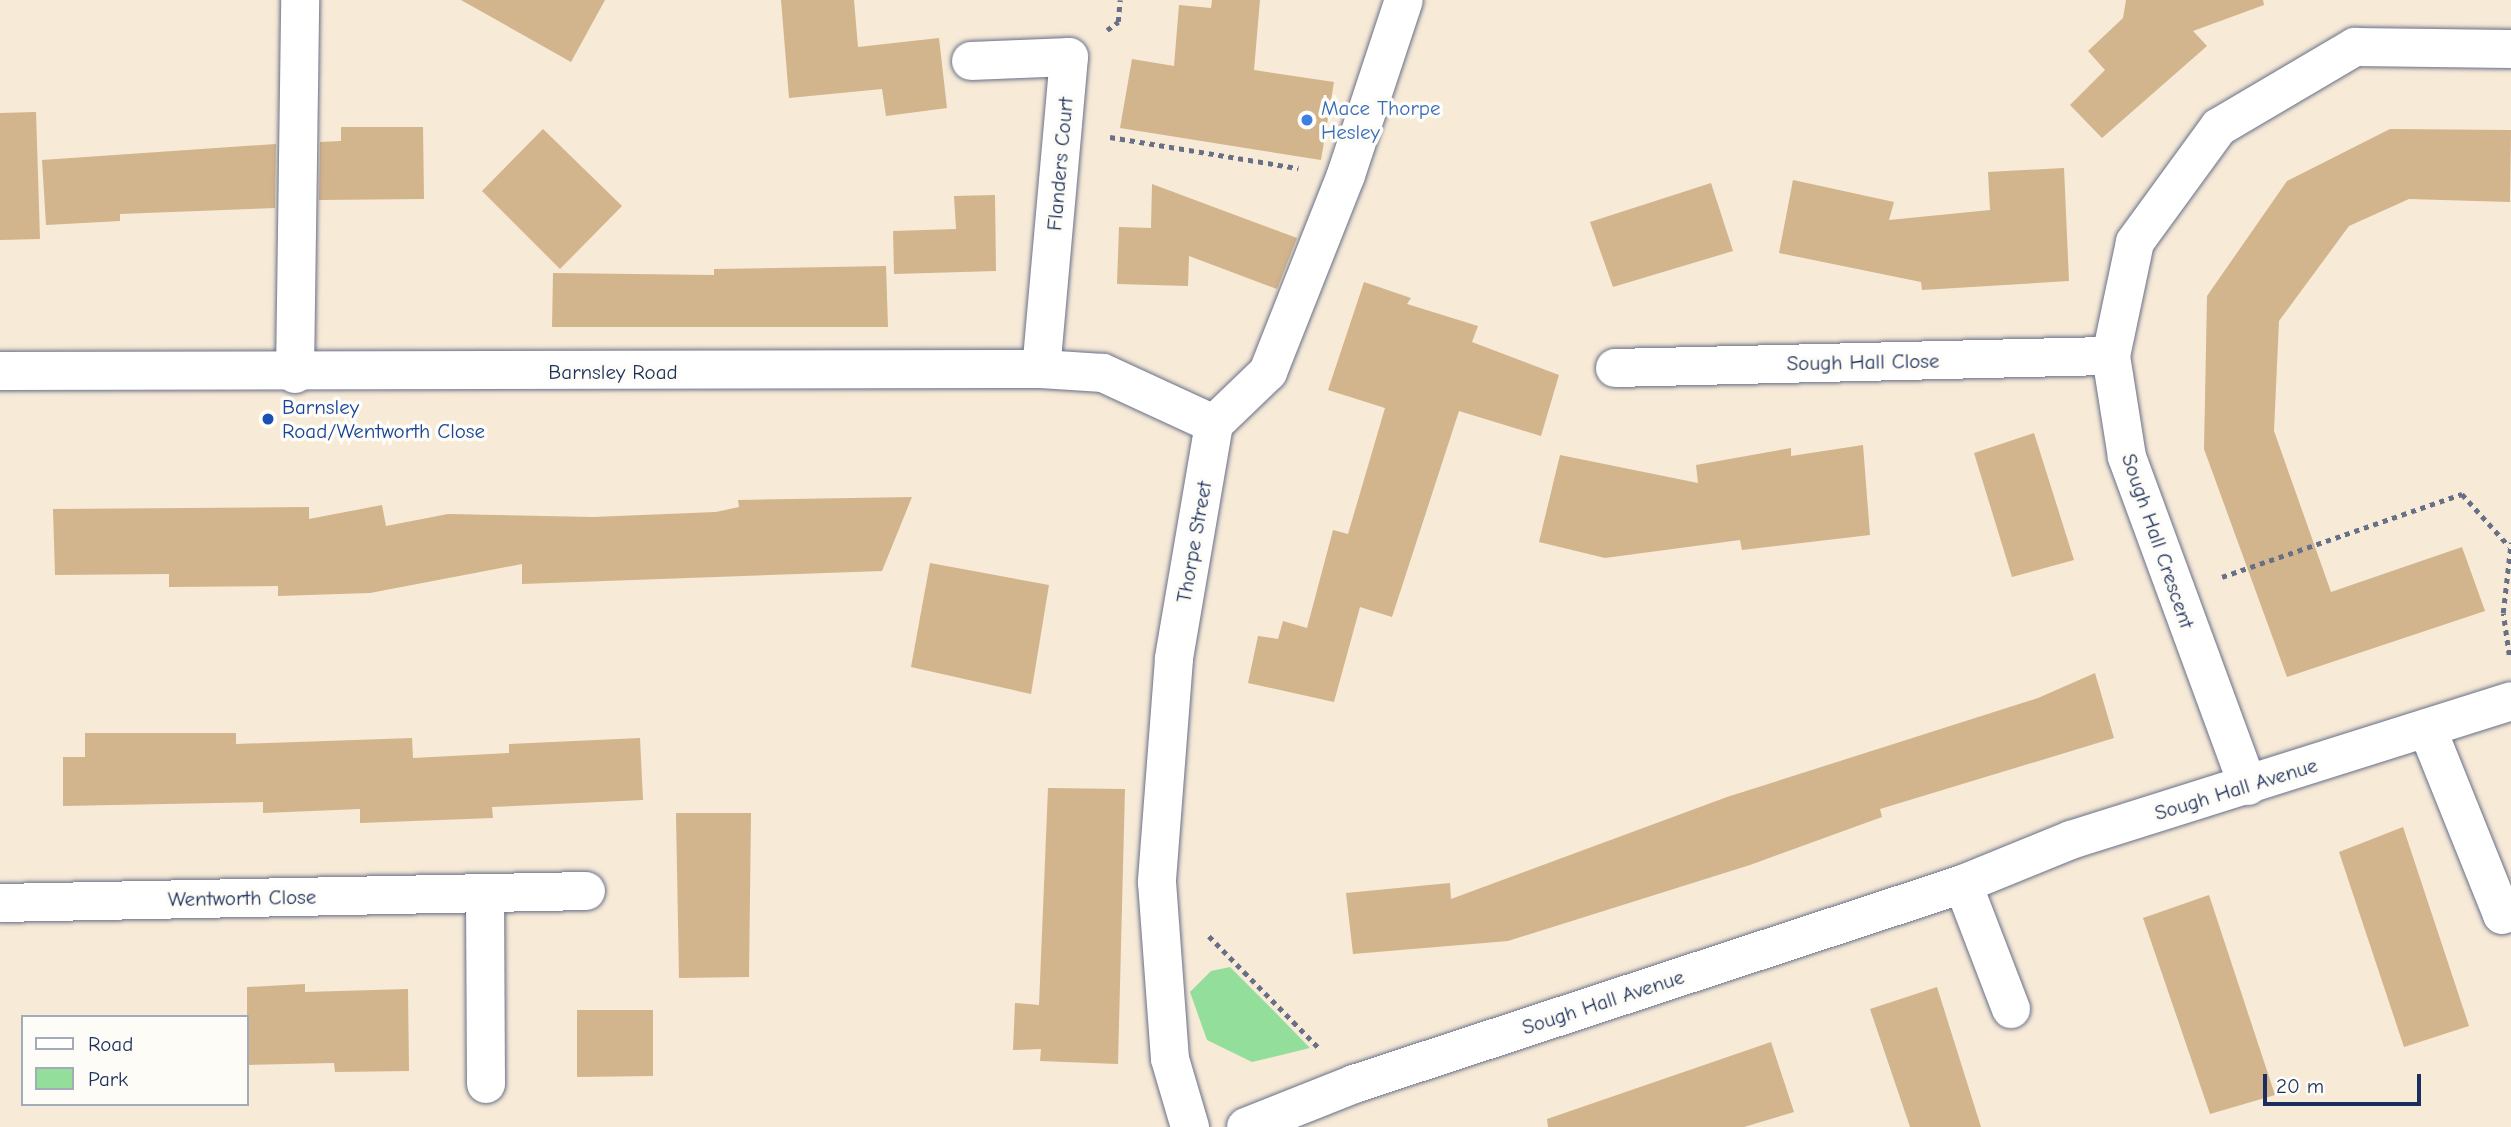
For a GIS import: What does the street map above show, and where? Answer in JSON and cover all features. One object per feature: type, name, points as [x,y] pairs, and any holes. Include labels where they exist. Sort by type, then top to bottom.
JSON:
[{"type":"street","points":[[295,374],[300,0]]},
{"type":"street","points":[[1214,424],[1268,372],[1346,175],[1404,0]]},
{"type":"street","name":"Sough Hall Crescent","points":[[2248,786],[2127,457],[2111,356],[2135,243],[2219,127],[2355,47],[2511,49]]},
{"type":"street","name":"Flanders Court","points":[[971,61],[1069,57],[1041,369]]},
{"type":"street","name":"Sough Hall Close","points":[[1615,368],[2111,356]]},
{"type":"street","name":"Barnsley Road","points":[[0,371],[295,374],[1041,369],[1103,373],[1214,424]]},
{"type":"street","name":"Thorpe Street","points":[[1190,1127],[1170,1059],[1157,882],[1174,659],[1214,424]]},
{"type":"street","name":"Sough Hall Avenue","points":[[1246,1127],[1354,1084],[1963,884],[2071,840],[2511,701]]},
{"type":"street","points":[[2427,728],[2502,915],[2511,912]]},
{"type":"street","points":[[1963,884],[2011,1009]]},
{"type":"street","name":"Wentworth Close","points":[[0,903],[586,891]]},
{"type":"street","points":[[485,893],[486,1084]]},
{"type":"path","points":[[1064,130],[1346,175]]},
{"type":"path","points":[[2176,593],[2462,494],[2510,544],[2502,613],[2511,663]]},
{"type":"path","points":[[1157,882],[1354,1084]]},
{"type":"green space","points":[[1230,967],[1310,1048],[1252,1062],[1207,1040],[1190,992],[1211,971]]},
{"type":"building","points":[[461,0],[605,0],[571,62]]},
{"type":"building","points":[[781,0],[854,0],[858,47],[939,38],[947,108],[886,116],[882,89],[789,98]]},
{"type":"building","points":[[1212,0],[1260,0],[1254,70],[1334,82],[1321,160],[1120,128],[1132,59],[1174,66],[1179,5],[1211,8]]},
{"type":"building","points":[[2126,0],[2263,0],[2264,5],[2193,31],[2207,46],[2102,138],[2070,105],[2105,70],[2088,51],[2123,18]]},
{"type":"building","points":[[36,112],[40,239],[0,240],[0,113]]},
{"type":"building","points":[[341,127],[423,127],[424,199],[319,200],[320,142],[341,141]]},
{"type":"building","points":[[543,129],[622,206],[560,269],[482,191]]},
{"type":"building","points":[[2390,129],[2511,130],[2510,202],[2409,199],[2349,226],[2279,321],[2274,431],[2331,592],[2462,547],[2485,611],[2287,677],[2204,449],[2207,296],[2287,181]]},
{"type":"building","points":[[276,144],[275,208],[120,214],[120,221],[46,225],[42,160]]},
{"type":"building","points":[[2064,168],[2069,281],[1922,290],[1921,282],[1779,253],[1793,180],[1894,202],[1889,220],[1990,210],[1988,172]]},
{"type":"building","points":[[1711,183],[1733,251],[1613,287],[1590,222]]},
{"type":"building","points":[[1152,184],[1297,238],[1277,289],[1189,256],[1188,286],[1117,284],[1119,227],[1151,228]]},
{"type":"building","points":[[995,195],[996,271],[894,274],[893,231],[956,229],[954,196]]},
{"type":"building","points":[[886,266],[888,327],[552,327],[553,273],[714,275],[714,269]]},
{"type":"building","points":[[1364,282],[1411,298],[1407,304],[1478,326],[1472,342],[1559,375],[1541,436],[1459,411],[1392,617],[1360,607],[1334,702],[1248,683],[1258,636],[1278,639],[1283,621],[1307,628],[1333,530],[1348,534],[1385,408],[1328,390]]},
{"type":"building","points":[[2034,433],[2074,560],[2012,577],[1974,453]]},
{"type":"building","points":[[1863,445],[1870,535],[1742,550],[1740,540],[1605,558],[1539,542],[1560,455],[1698,483],[1696,465],[1791,448],[1791,456]]},
{"type":"building","points":[[912,497],[882,571],[522,584],[522,564],[370,593],[278,596],[278,586],[169,587],[169,574],[55,575],[53,509],[309,507],[309,519],[382,505],[386,526],[448,514],[593,517],[716,512],[739,507],[738,500]]},
{"type":"building","points":[[930,563],[1049,585],[1031,694],[911,667]]},
{"type":"building","points":[[2095,673],[2114,738],[1880,809],[1882,817],[1750,865],[1508,941],[1353,954],[1346,893],[1450,883],[1451,899],[1727,797],[2038,698]]},
{"type":"building","points":[[85,733],[236,733],[236,744],[412,738],[413,758],[509,753],[509,744],[640,738],[643,800],[492,807],[493,818],[360,823],[360,809],[263,813],[263,802],[63,806],[63,757],[85,757]]},
{"type":"building","points":[[1048,788],[1125,789],[1118,1064],[1040,1061],[1041,1049],[1013,1050],[1015,1003],[1039,1005]]},
{"type":"building","points":[[676,813],[751,813],[749,977],[679,978]]},
{"type":"building","points":[[2403,827],[2469,1026],[2404,1047],[2339,852]]},
{"type":"building","points":[[2209,895],[2275,1095],[2210,1114],[2143,918]]},
{"type":"building","points":[[305,984],[305,992],[408,989],[409,1071],[335,1072],[334,1063],[248,1065],[247,987]]},
{"type":"building","points":[[1937,987],[1981,1127],[1910,1127],[1870,1009]]},
{"type":"building","points":[[577,1010],[653,1010],[653,1076],[577,1077]]},
{"type":"building","points":[[1771,1042],[1794,1112],[1744,1127],[1548,1127],[1547,1119]]},
{"type":"place","name":"Mace Thorpe Hesley","points":[[1307,120]]},
{"type":"place","name":"Barnsley Road/Wentworth Close","points":[[268,419]]}]
